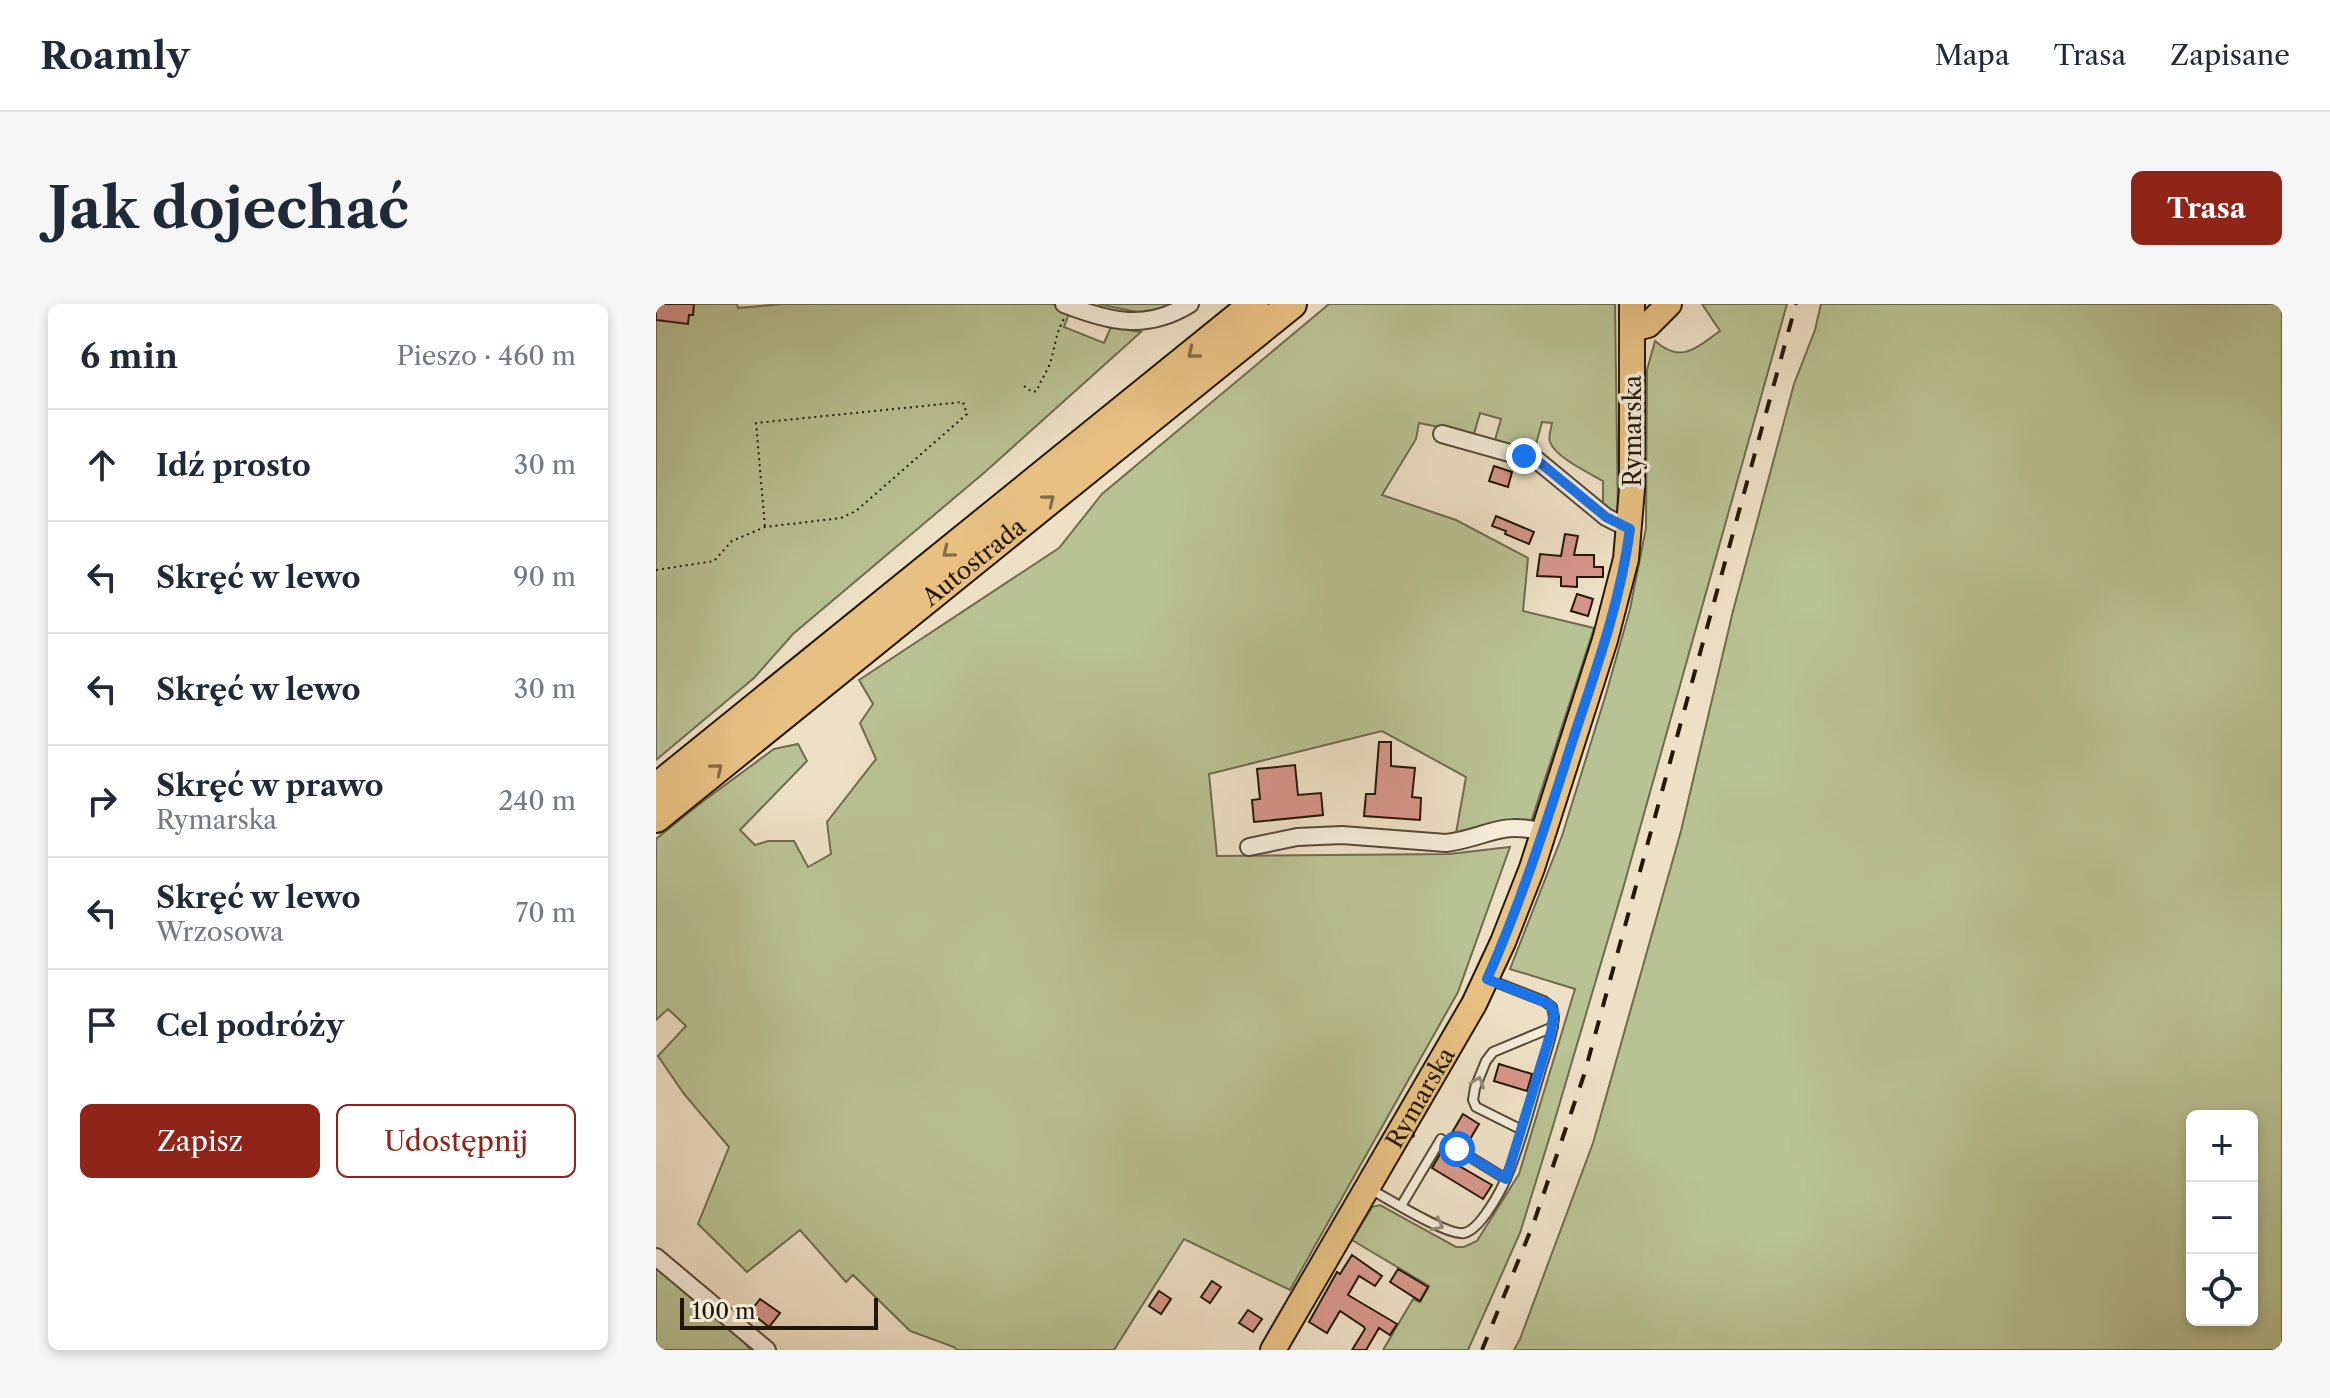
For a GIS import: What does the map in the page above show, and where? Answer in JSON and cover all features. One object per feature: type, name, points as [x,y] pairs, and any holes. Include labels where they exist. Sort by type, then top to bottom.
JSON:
[{"type":"highway","name":"Autostrada","points":[[656,788],[1254,304]]},
{"type":"highway","name":"Autostrada","points":[[656,818],[1292,304]]},
{"type":"main road","name":"Rymarska","points":[[1273,1350],[1460,1030],[1487,979],[1518,906],[1621,586],[1630,529],[1632,304]]},
{"type":"main road","points":[[1632,329],[1648,325],[1669,304]]},
{"type":"street","points":[[1068,305],[1114,320],[1142,322],[1171,314],[1190,304]]},
{"type":"street","points":[[1442,434],[1538,461],[1606,517],[1630,529]]},
{"type":"street","points":[[1249,847],[1297,837],[1342,835],[1446,843],[1502,828],[1519,827],[1543,832]]},
{"type":"street","points":[[656,1257],[767,1350]]},
{"type":"lane","points":[[1369,1189],[1454,1233],[1466,1233],[1483,1218],[1506,1179],[1553,1027],[1554,1012],[1549,1004],[1487,979]]},
{"type":"lane","points":[[1522,1130],[1476,1107],[1473,1100],[1475,1088],[1493,1052],[1553,1027]]},
{"type":"lane","points":[[1401,1206],[1441,1139],[1506,1179]]},
{"type":"path","points":[[1024,386],[1032,392],[1037,391],[1039,380],[1048,368],[1068,305]]},
{"type":"path","points":[[656,570],[714,561],[732,541],[765,527],[841,518],[856,511],[967,414],[963,402],[756,423],[765,527]]},
{"type":"green space","points":[[656,304],[737,304],[738,308],[782,304],[1052,304],[1070,311],[1064,327],[1104,343],[1111,327],[1141,332],[985,472],[793,634],[754,678],[656,760]]},
{"type":"green space","points":[[1098,304],[1177,304],[1156,316]]},
{"type":"green space","points":[[1329,304],[1615,304],[1618,517],[1603,504],[1603,481],[1553,448],[1549,438],[1552,423],[1542,422],[1535,448],[1525,450],[1495,440],[1501,419],[1480,413],[1474,434],[1419,423],[1416,439],[1382,495],[1456,520],[1528,558],[1523,611],[1594,628],[1531,822],[1497,822],[1456,833],[1466,777],[1382,731],[1209,774],[1217,856],[1449,854],[1510,847],[1458,992],[1290,1290],[1184,1239],[1114,1350],[957,1350],[910,1331],[853,1275],[846,1282],[800,1230],[747,1272],[698,1224],[729,1147],[684,1094],[658,1056],[686,1026],[668,1009],[656,1020],[656,839],[774,749],[798,744],[807,761],[740,830],[755,845],[768,841],[794,841],[808,867],[831,854],[827,822],[876,759],[860,723],[873,704],[859,680],[1059,548],[1102,494]]},
{"type":"green space","points":[[1702,304],[1787,304],[1553,1126],[1520,1233],[1468,1350],[1383,1350],[1413,1299],[1420,1302],[1429,1286],[1352,1240],[1372,1207],[1380,1205],[1456,1247],[1464,1247],[1477,1241],[1519,1174],[1575,989],[1510,969],[1562,836],[1630,609],[1646,528],[1647,370],[1655,341],[1673,352],[1688,351],[1720,331]]},
{"type":"green space","points":[[1821,304],[2282,304],[2282,1350],[1514,1350],[1593,1143],[1681,831],[1733,611],[1794,384],[1815,330]]},
{"type":"green space","points":[[656,1267],[725,1321],[751,1350],[656,1350]]},
{"type":"building","points":[[656,304],[694,304],[693,315],[689,315],[688,324],[656,320]]},
{"type":"building","points":[[1494,466],[1512,472],[1508,487],[1489,481]]},
{"type":"building","points":[[1496,516],[1534,532],[1529,544],[1492,526]]},
{"type":"building","points":[[1565,534],[1578,536],[1574,555],[1594,555],[1594,567],[1603,567],[1603,577],[1577,577],[1577,587],[1561,586],[1561,577],[1537,576],[1540,554],[1561,556]]},
{"type":"building","points":[[1577,594],[1593,599],[1588,616],[1571,611]]},
{"type":"building","points":[[1379,742],[1391,742],[1391,766],[1415,768],[1412,797],[1421,798],[1420,820],[1364,816],[1366,794],[1375,794]]},
{"type":"building","points":[[1295,765],[1298,795],[1321,793],[1323,815],[1254,822],[1252,800],[1260,799],[1257,769]]},
{"type":"building","points":[[1499,1064],[1532,1074],[1527,1091],[1494,1081]]},
{"type":"building","points":[[1463,1114],[1479,1124],[1466,1146],[1450,1136]]},
{"type":"building","points":[[1443,1149],[1459,1158],[1456,1164],[1492,1185],[1483,1199],[1432,1168]]},
{"type":"building","points":[[1352,1255],[1382,1276],[1375,1286],[1359,1276],[1348,1295],[1397,1324],[1390,1335],[1379,1328],[1366,1350],[1352,1350],[1365,1329],[1340,1311],[1327,1333],[1309,1322],[1337,1272],[1340,1274]]},
{"type":"building","points":[[1398,1269],[1428,1287],[1420,1301],[1390,1282]]},
{"type":"building","points":[[1212,1281],[1221,1287],[1210,1303],[1201,1297]]},
{"type":"building","points":[[1159,1291],[1171,1299],[1161,1314],[1149,1306]]},
{"type":"building","points":[[760,1299],[780,1313],[769,1327],[750,1312]]},
{"type":"building","points":[[1248,1310],[1262,1319],[1253,1332],[1239,1323]]},
{"type":"railway","points":[[1482,1350],[1534,1222],[1584,1075],[1796,304]]},
{"type":"route","points":[[1457,1149],[1506,1179],[1551,1032],[1554,1012],[1549,1004],[1487,979],[1532,868],[1605,640],[1621,586],[1630,529],[1606,517],[1538,461],[1524,456]]}]
